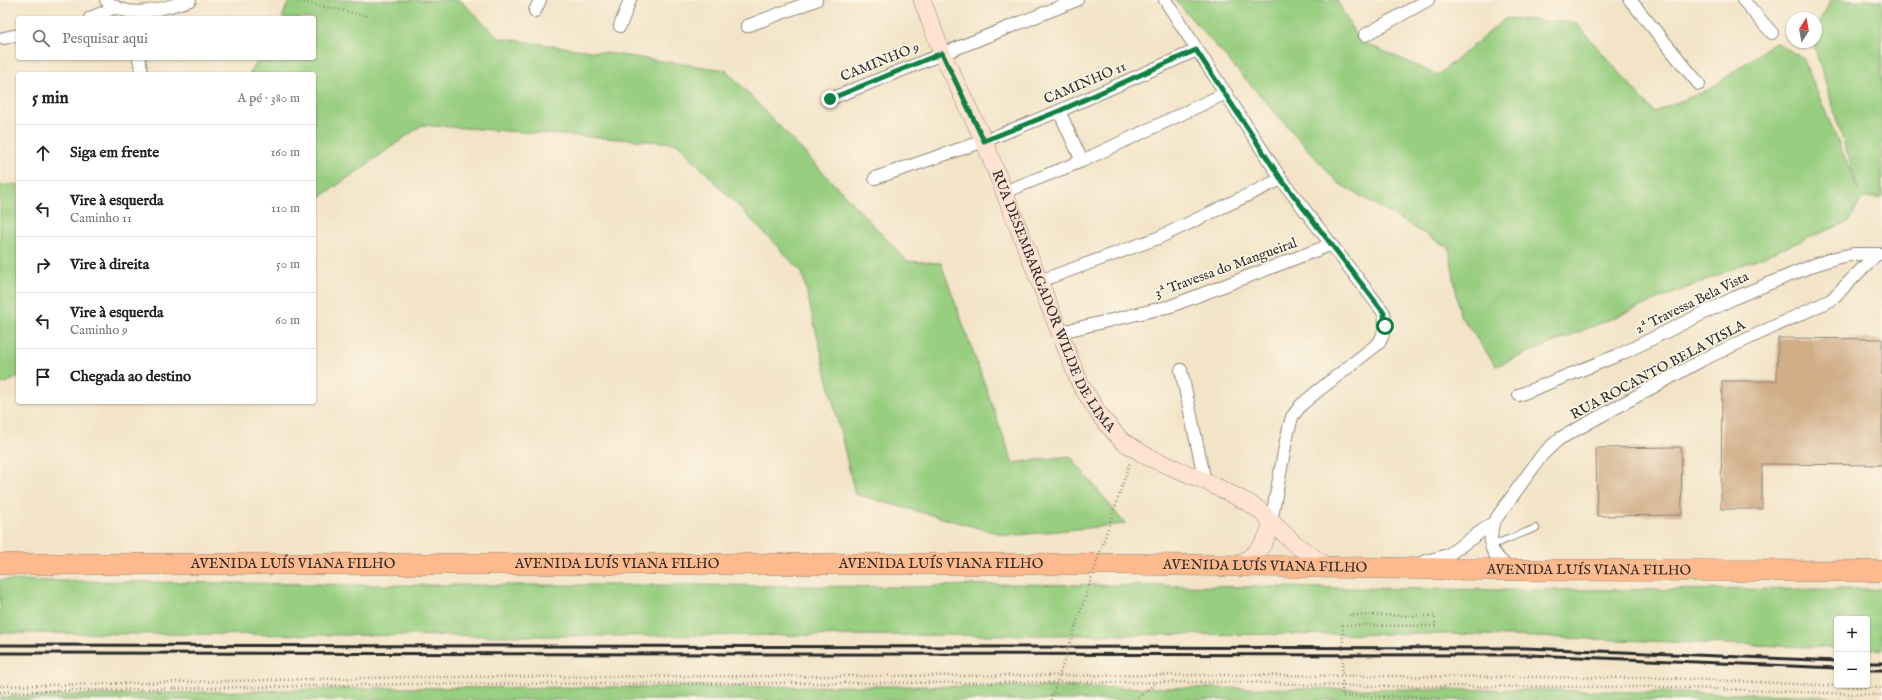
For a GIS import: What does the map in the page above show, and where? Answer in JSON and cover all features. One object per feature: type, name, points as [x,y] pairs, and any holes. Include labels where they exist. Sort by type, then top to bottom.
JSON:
[{"type":"highway","name":"AVENIDA LUÍS VIANA FILHO","points":[[0,564],[1105,564],[1389,569],[1882,571]]},
{"type":"main road","name":"RUA DESEMBARGADOR WILDE DE LIMA","points":[[922,0],[942,53],[984,141],[1061,332],[1080,384],[1101,417],[1122,440],[1150,458],[1205,481],[1258,509],[1295,544],[1329,568]]},
{"type":"main road","points":[[1238,566],[1253,556],[1264,544],[1269,534],[1271,522]]},
{"type":"street","points":[[93,16],[110,4],[132,15],[159,10],[190,0]]},
{"type":"street","points":[[620,26],[630,0]]},
{"type":"street","points":[[747,26],[816,0]]},
{"type":"street","name":"CAMINHO 9","points":[[830,99],[1076,0]]},
{"type":"street","points":[[1165,0],[1281,179],[1330,245],[1384,313],[1385,326],[1383,336],[1379,343],[1301,405],[1292,417],[1286,436],[1271,522]]},
{"type":"street","points":[[1365,35],[1428,0]]},
{"type":"street","points":[[1630,0],[1699,84]]},
{"type":"street","points":[[1743,0],[1772,33]]},
{"type":"street","points":[[4,38],[16,35]]},
{"type":"street","name":"CAMINHO 11","points":[[875,178],[984,141],[1059,111],[1196,50]]},
{"type":"street","points":[[139,60],[142,72]]},
{"type":"street","points":[[1004,192],[1082,161],[1226,93]]},
{"type":"street","points":[[1059,111],[1082,161]]},
{"type":"street","points":[[1040,281],[1158,238],[1281,179]]},
{"type":"street","name":"3ª Travessa do Mangueiral","points":[[1061,332],[1171,306],[1330,245]]},
{"type":"street","name":"2ª Travessa Bela Vista","points":[[1519,395],[1621,354],[1734,298],[1806,268],[1835,258],[1853,254],[1879,254]]},
{"type":"street","name":"RUA ROCANTO BELA VISLA","points":[[1389,569],[1448,555],[1493,523],[1542,454],[1559,439],[1702,360],[1831,300],[1879,254]]},
{"type":"street","points":[[1182,370],[1205,481]]},
{"type":"street","name":"RUA ROCANTO BELA VISLA","points":[[1490,546],[1493,523]]},
{"type":"street","points":[[1490,546],[1493,554],[1511,570]]},
{"type":"lane","points":[[1490,546],[1536,528]]},
{"type":"path","points":[[292,0],[368,16]]},
{"type":"path","points":[[1051,700],[1130,462]]},
{"type":"path","points":[[1349,615],[1435,616],[1435,626],[1343,625],[1342,696],[1438,697],[1438,700]]},
{"type":"path","points":[[0,686],[408,677],[1252,676],[1669,678],[1882,688]]},
{"type":"path","points":[[0,692],[408,684],[1243,682],[1350,686],[1663,687],[1882,695]]},
{"type":"path","points":[[1135,700],[1156,683]]},
{"type":"green space","points":[[289,0],[460,0],[499,38],[726,70],[907,261],[941,263],[1013,463],[1070,456],[1125,524],[1008,536],[855,494],[802,272],[677,143],[422,125],[316,201],[316,72],[250,72],[259,60],[316,60],[316,16],[283,16]]},
{"type":"green space","points":[[1175,0],[1337,0],[1358,40],[1438,75],[1506,18],[1576,23],[1654,112],[1710,89],[1775,42],[1803,58],[1859,192],[1815,48],[1822,48],[1822,17],[1831,0],[1882,0],[1882,198],[1862,198],[1850,221],[1496,366],[1460,315],[1449,248],[1338,183]]},
{"type":"green space","points":[[16,184],[16,378],[0,384],[0,186]]},
{"type":"green space","points":[[0,580],[383,585],[698,585],[907,587],[1011,584],[1514,590],[1882,589],[1882,650],[1870,649],[1870,616],[1834,616],[1834,648],[1454,634],[515,636],[0,633]]},
{"type":"green space","points":[[880,686],[1544,690],[1797,695],[1882,700],[0,700],[0,697],[381,688]]},
{"type":"building","points":[[1778,338],[1882,339],[1882,465],[1762,464],[1762,509],[1721,509],[1722,381],[1777,381]]},
{"type":"building","points":[[1681,447],[1682,515],[1597,516],[1596,448]]},
{"type":"railway","points":[[0,645],[1526,648],[1834,661]]},
{"type":"railway","points":[[0,653],[1530,655],[1834,668]]},
{"type":"railway","points":[[1870,663],[1882,663]]},
{"type":"railway","points":[[1870,670],[1882,670]]},
{"type":"route","points":[[830,99],[942,53],[984,141],[1059,111],[1196,50],[1226,93],[1281,179],[1330,245],[1384,313],[1385,326]]}]
